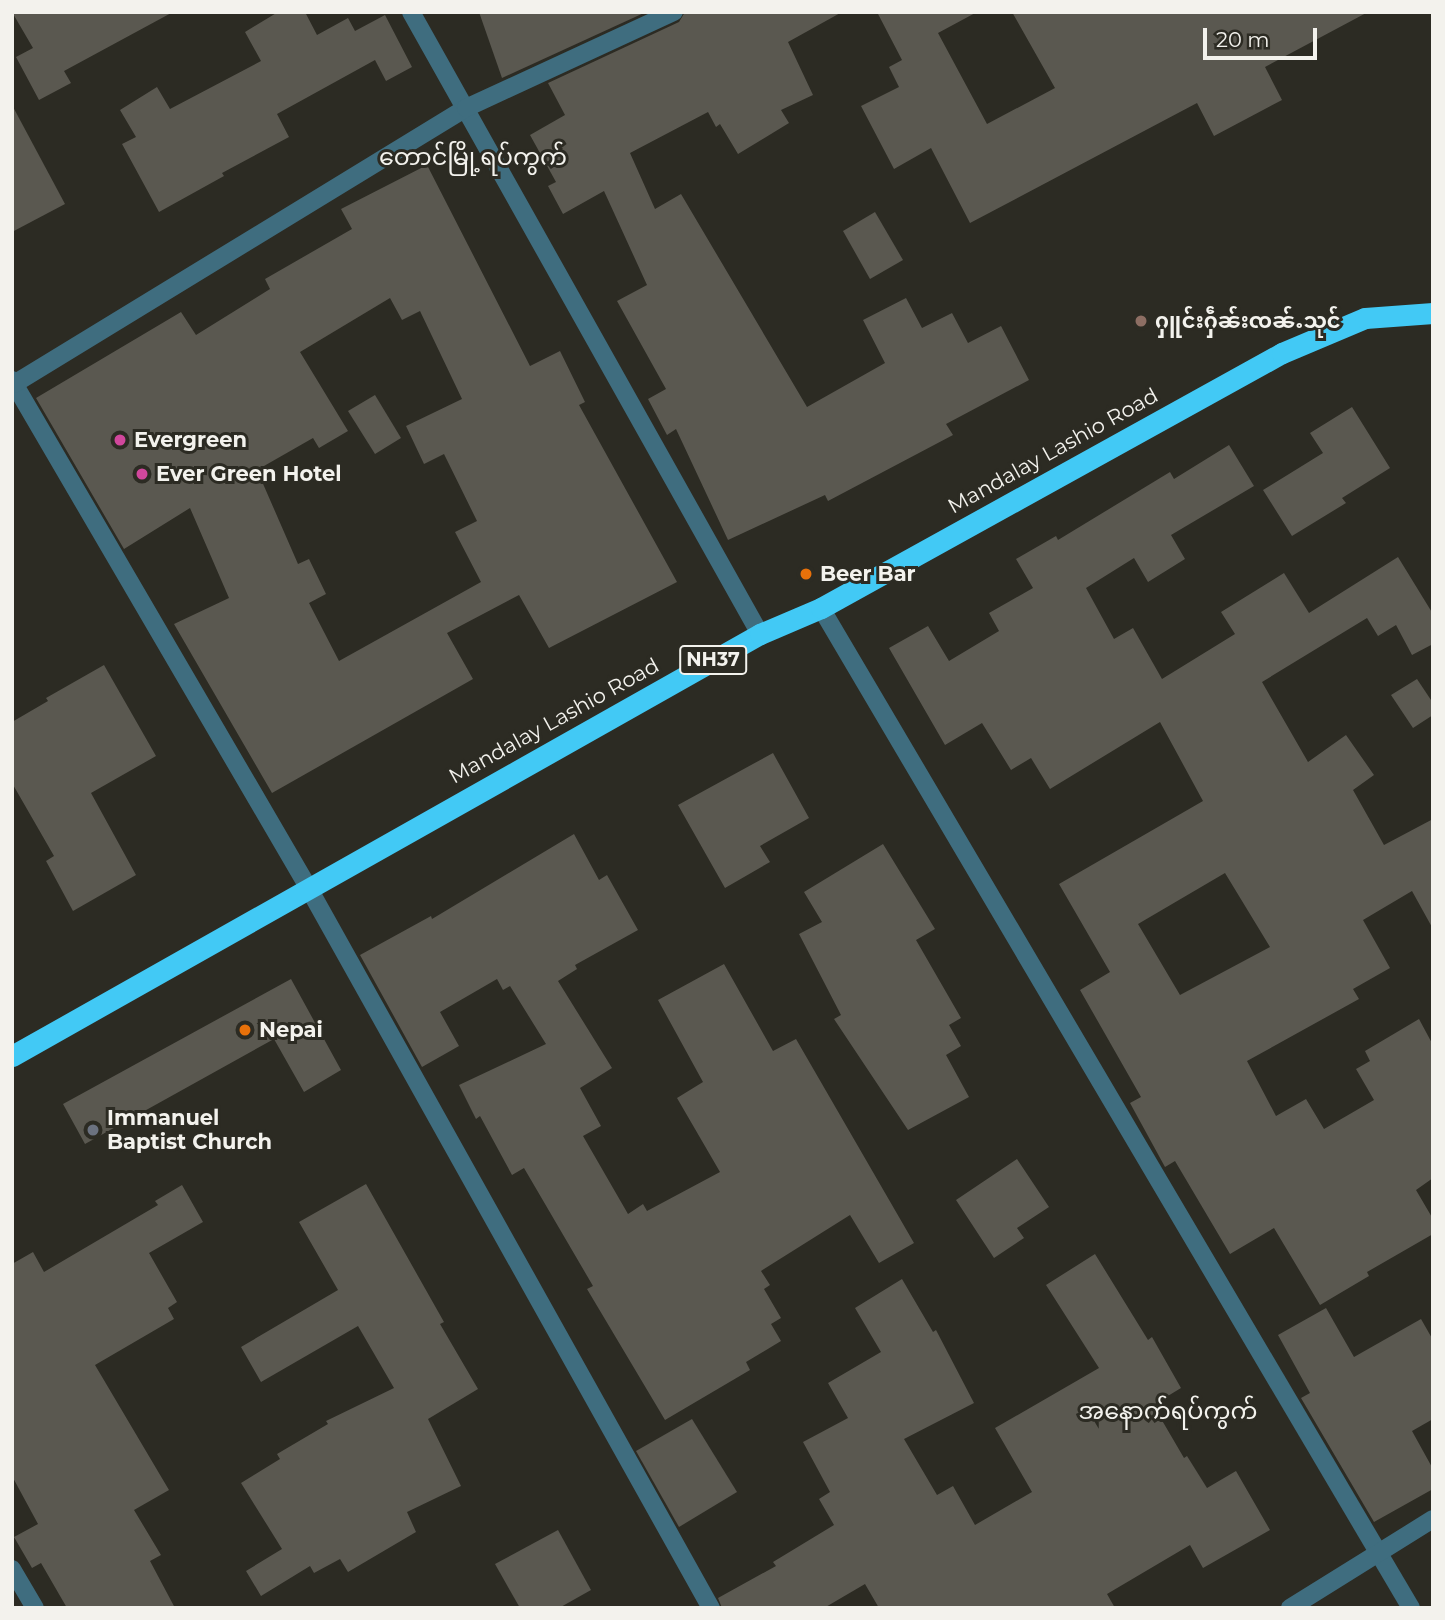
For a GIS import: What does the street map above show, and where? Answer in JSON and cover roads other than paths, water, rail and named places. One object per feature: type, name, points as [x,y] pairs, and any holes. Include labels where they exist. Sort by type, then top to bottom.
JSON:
[{"type":"highway","name":"Mandalay Lashio Road","points":[[12,1056],[307,887],[760,634],[821,608],[1282,353],[1365,318],[1433,313]]},
{"type":"street","points":[[411,12],[760,634]]},
{"type":"street","points":[[674,12],[466,108],[13,382],[307,887],[711,1608]]},
{"type":"street","points":[[821,608],[1411,1608]]},
{"type":"street","points":[[1290,1608],[1433,1519]]},
{"type":"street","points":[[12,1569],[35,1608]]},
{"type":"place","name":"ႁူင်းႁဵၼ်းၸၼ်ႉသုင်","points":[[1141,321]]},
{"type":"place","name":"Evergreen","points":[[120,440]]},
{"type":"place","name":"Ever Green Hotel","points":[[142,474]]},
{"type":"place","name":"Beer Bar","points":[[806,574]]},
{"type":"place","name":"Nepai","points":[[245,1030]]},
{"type":"place","name":"Immanuel Baptist Church","points":[[93,1130]]},
{"type":"district","name":"တောင်မြို့ရပ်ကွက်","points":[[473,157]]},
{"type":"district","name":"အနောက်ရပ်ကွက်","points":[[1168,1411]]}]
